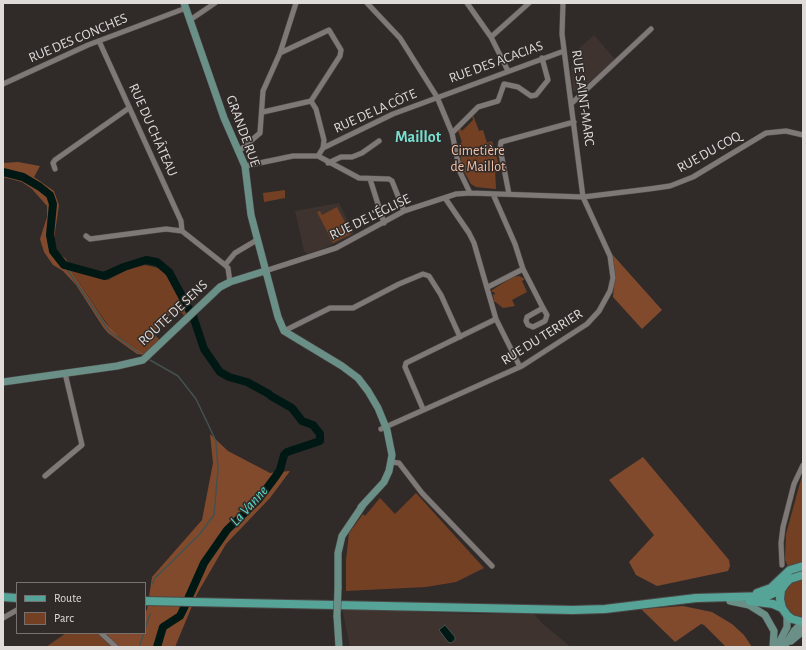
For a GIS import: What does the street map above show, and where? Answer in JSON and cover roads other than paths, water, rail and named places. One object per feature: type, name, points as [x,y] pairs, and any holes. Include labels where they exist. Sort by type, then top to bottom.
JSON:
[{"type":"main road","points":[[731,599],[766,590],[785,574],[803,566]]},
{"type":"main road","points":[[146,601],[535,611],[605,609],[688,600],[767,596],[781,590],[790,579],[803,575]]},
{"type":"main road","points":[[781,590],[780,599],[782,608],[792,619],[803,622]]},
{"type":"main road","points":[[3,597],[16,598]]},
{"type":"main road","points":[[731,599],[755,601],[782,608]]},
{"type":"street","points":[[190,20],[215,3]]},
{"type":"street","points":[[239,151],[260,133],[263,112],[263,91],[280,53],[296,3]]},
{"type":"street","points":[[367,3],[403,42],[437,97],[452,133],[460,172],[470,192]]},
{"type":"street","points":[[467,3],[491,37],[508,71]]},
{"type":"street","name":"RUE SAINT-MARC","points":[[563,3],[562,29],[564,51],[572,103],[583,197]]},
{"type":"street","points":[[491,37],[528,4]]},
{"type":"street","name":"GRANDE RUE","points":[[185,6],[224,118],[245,166],[249,206],[257,240],[278,317],[284,331]]},
{"type":"street","name":"RUE DES CONCHES","points":[[3,84],[99,41],[185,6]]},
{"type":"street","points":[[572,103],[651,29]]},
{"type":"street","points":[[263,112],[310,101],[340,56],[341,50],[330,30],[280,53]]},
{"type":"street","name":"RUE DU CHÂTEAU","points":[[99,41],[180,221],[182,231]]},
{"type":"street","name":"RUE DES ACACIAS","points":[[437,97],[564,51]]},
{"type":"street","points":[[504,84],[518,87],[531,96],[536,95],[548,80],[542,58]]},
{"type":"street","points":[[452,133],[478,107],[498,101],[504,84],[500,74]]},
{"type":"street","name":"RUE DE LA CÔTE","points":[[323,148],[393,114],[437,97]]},
{"type":"street","points":[[310,101],[316,109],[324,140],[323,148],[318,156]]},
{"type":"street","points":[[55,169],[53,163],[55,160],[129,108]]},
{"type":"street","points":[[509,194],[500,148],[501,142],[574,122]]},
{"type":"street","name":"RUE DU COQ","points":[[583,197],[670,186],[692,177],[766,133],[786,131],[803,135]]},
{"type":"street","points":[[328,163],[341,157],[352,157],[362,153],[379,141]]},
{"type":"street","points":[[245,166],[293,156],[318,156],[328,163],[358,178],[389,179],[392,181],[404,211]]},
{"type":"street","points":[[370,179],[384,223]]},
{"type":"street","name":"RUE DE L'ÉGLISE","points":[[265,271],[336,248],[404,211],[470,192],[583,197]]},
{"type":"street","points":[[493,194],[515,244],[523,269],[543,308]]},
{"type":"street","name":"RUE DU TERRIER","points":[[384,428],[423,409],[520,367],[587,324],[599,311],[610,291],[613,278],[610,256],[583,197]]},
{"type":"street","points":[[445,198],[469,233],[488,287],[496,319],[520,367]]},
{"type":"street","points":[[86,236],[90,240],[166,229],[182,231],[228,268],[230,282]]},
{"type":"street","points":[[225,265],[235,253],[257,240]]},
{"type":"street","points":[[488,287],[523,269]]},
{"type":"street","name":"ROUTE DE SENS","points":[[3,382],[117,366],[145,358],[220,287],[230,282],[265,271]]},
{"type":"street","points":[[284,331],[330,308],[353,308],[423,274],[429,276],[441,295],[460,337]]},
{"type":"street","points":[[423,409],[405,365],[496,319]]},
{"type":"street","points":[[284,331],[348,370],[362,383],[373,401],[391,444],[390,461],[384,482],[361,507],[342,536],[338,553],[337,616],[339,647]]},
{"type":"street","points":[[45,476],[82,445],[65,373]]},
{"type":"street","points":[[390,461],[399,463],[422,493],[492,566]]},
{"type":"street","points":[[782,565],[780,543],[783,527],[794,484],[803,465]]},
{"type":"street","points":[[731,599],[749,604],[765,615],[774,632],[773,647]]},
{"type":"street","points":[[3,618],[16,611]]},
{"type":"street","points":[[777,647],[787,626],[787,615]]},
{"type":"street","points":[[785,647],[794,631],[803,622]]},
{"type":"street","points":[[785,647],[793,638],[803,631]]},
{"type":"street","points":[[102,634],[116,647]]},
{"type":"water","points":[[445,625],[455,637],[455,640],[451,643],[448,642],[439,630]]},
{"type":"waterway","name":"La Vanne","points":[[3,172],[23,177],[50,195],[53,204],[50,235],[53,251],[64,265],[104,276],[124,267],[146,260],[157,262],[169,272],[190,311]]},
{"type":"waterway","points":[[64,265],[109,331],[139,353]]},
{"type":"waterway","name":"La Vanne","points":[[193,316],[204,349],[220,372],[229,377],[247,382],[269,394]]},
{"type":"waterway","points":[[150,360],[178,376],[196,399],[216,441],[218,469],[214,515],[199,535],[154,579],[153,584]]},
{"type":"waterway","name":"La Vanne","points":[[157,647],[163,627],[180,616],[204,563],[227,530],[258,500],[276,476],[280,470],[284,455],[287,452],[320,441],[320,434],[313,425],[302,421],[292,408],[271,396]]},
{"type":"waterway","points":[[146,626],[150,614]]},
{"type":"waterway","points":[[139,647],[144,634]]},
{"type":"district","name":"Maillot","points":[[418,137]]},
{"type":"park label","name":"Cimetière de Maillot","points":[[478,160]]}]
